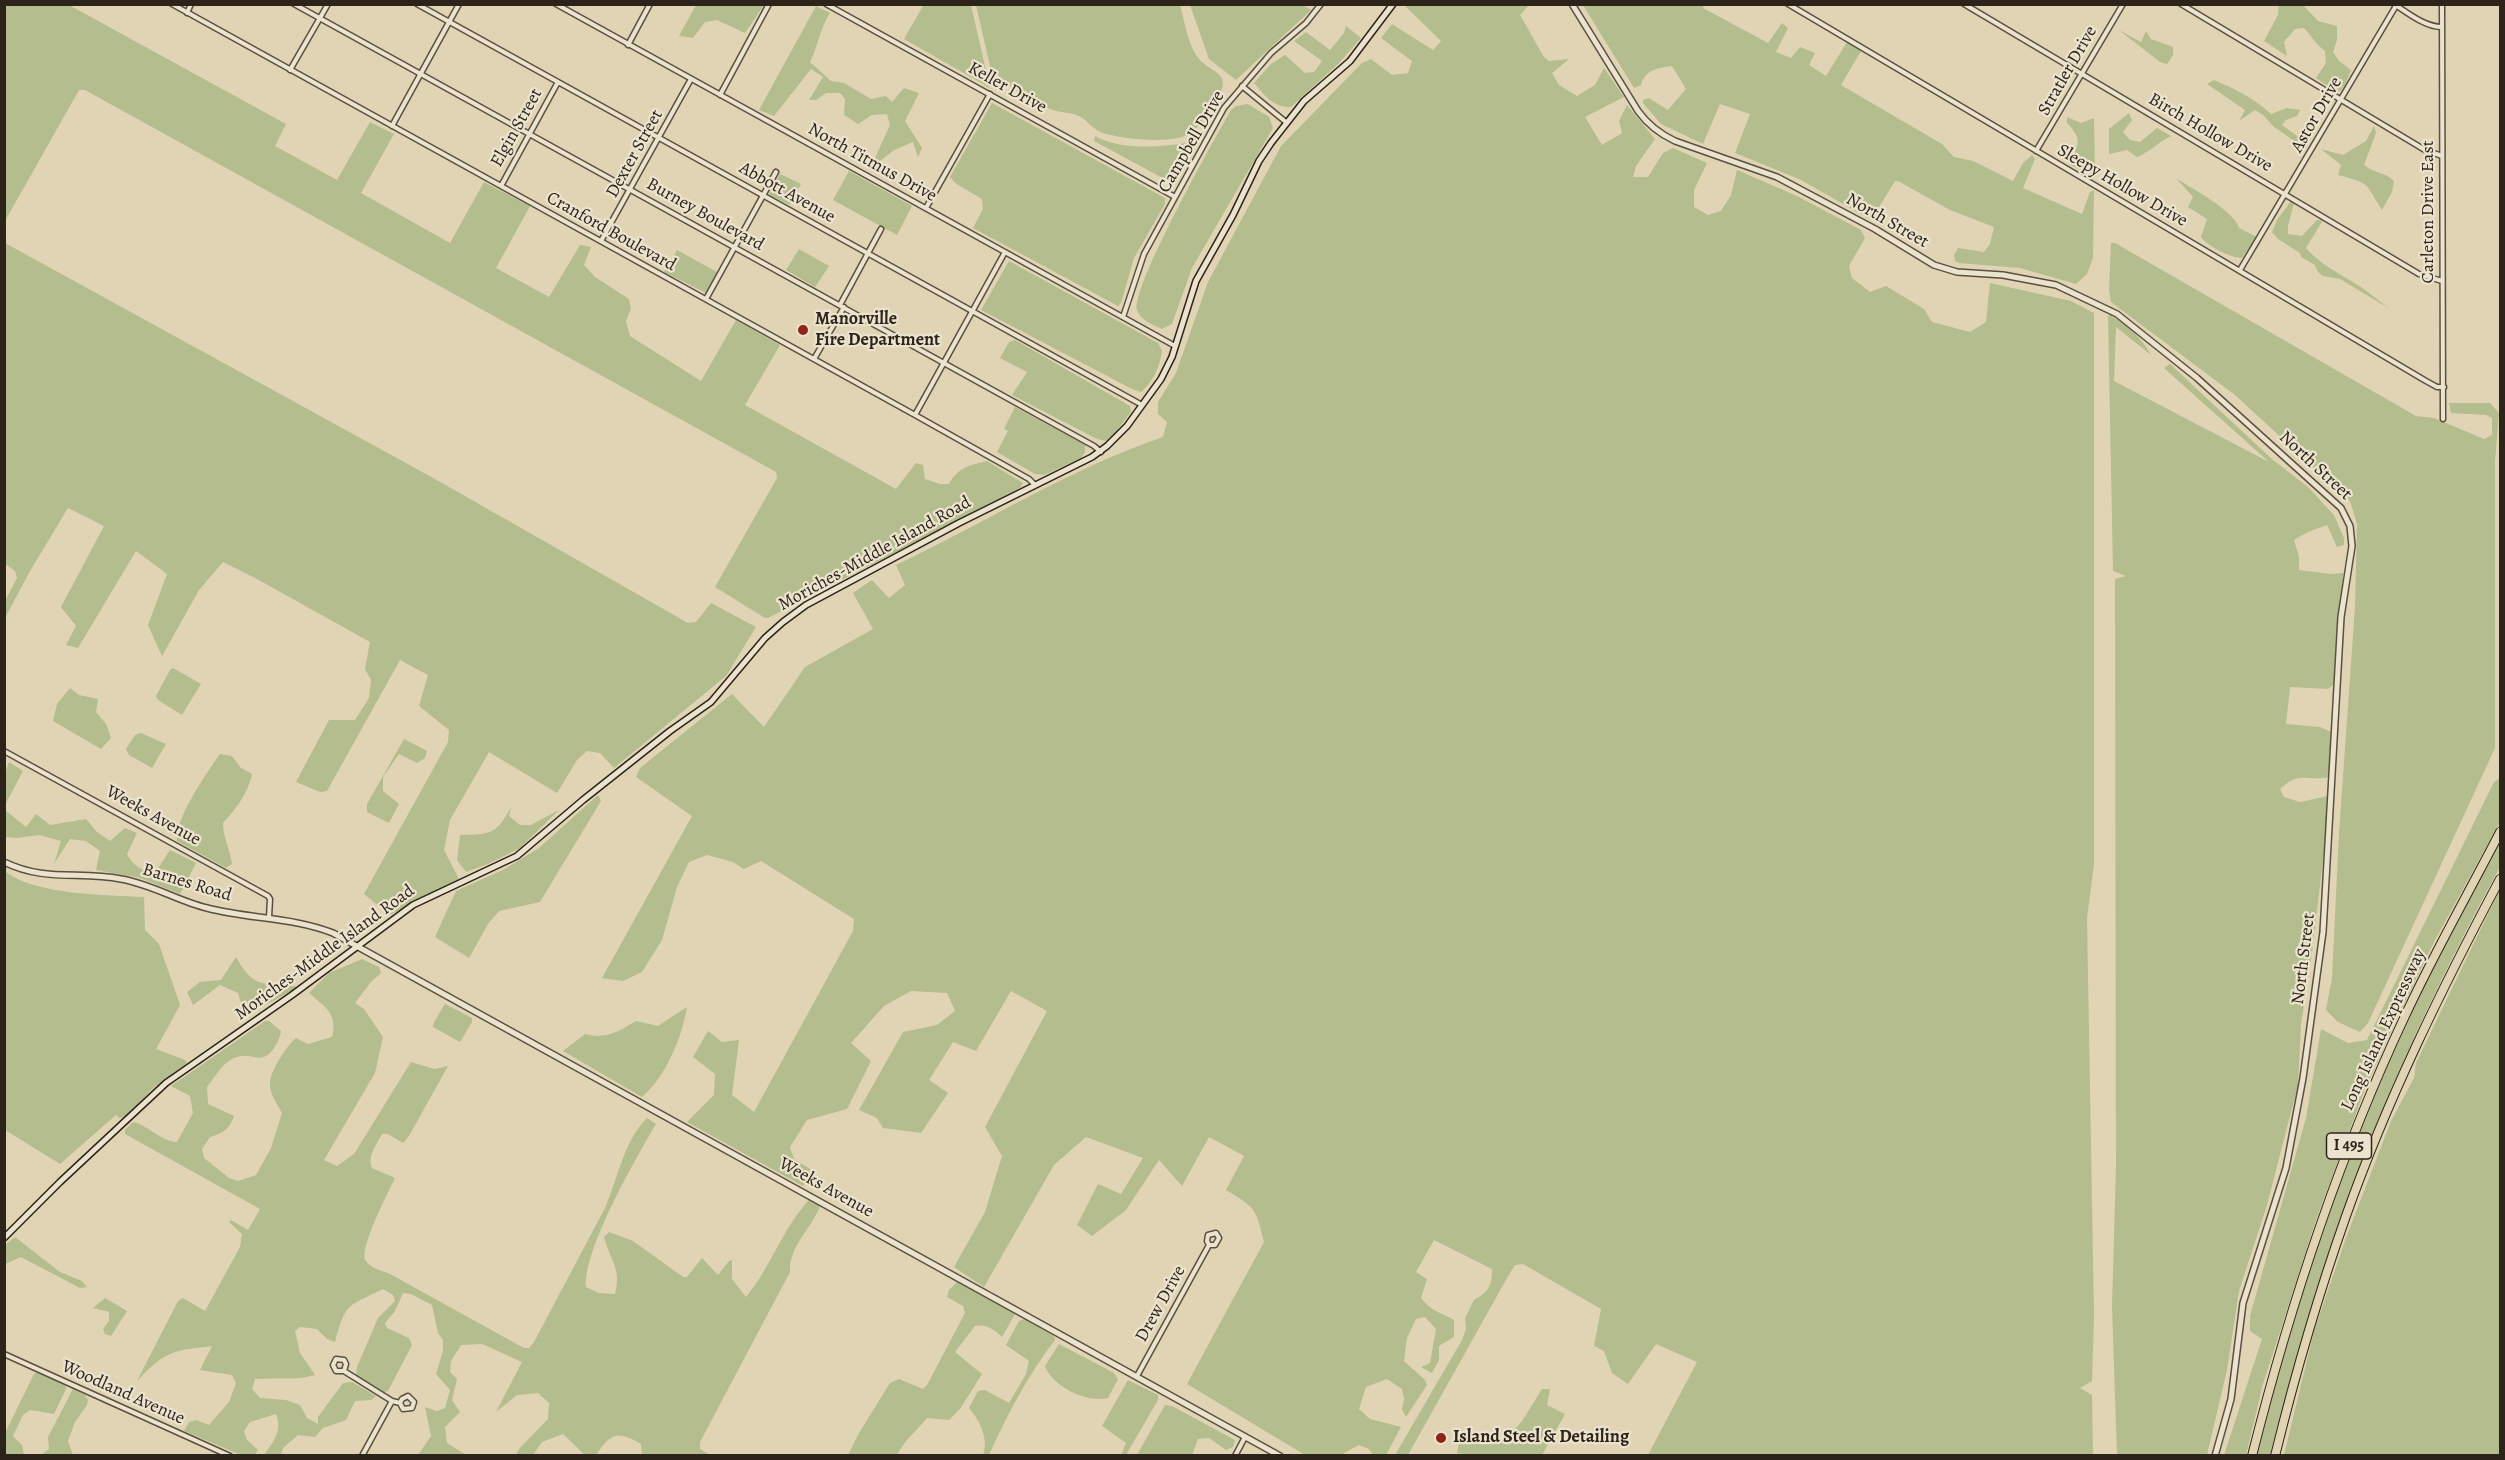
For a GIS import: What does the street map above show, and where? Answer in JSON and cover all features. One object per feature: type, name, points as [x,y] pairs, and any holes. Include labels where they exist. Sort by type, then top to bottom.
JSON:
[{"type":"highway","name":"Long Island Expressway","points":[[2252,1455],[2303,1272],[2346,1153],[2404,1017],[2500,832]]},
{"type":"highway","name":"Long Island Expressway","points":[[2275,1455],[2305,1344],[2346,1215],[2425,1026],[2500,879]]},
{"type":"street","name":"Cranford Boulevard","points":[[172,4],[1029,478],[1035,485]]},
{"type":"street","points":[[187,13],[191,4]]},
{"type":"street","name":"Burney Boulevard","points":[[294,4],[842,306],[1101,452]]},
{"type":"street","points":[[290,70],[328,4]]},
{"type":"street","name":"Abbott Avenue","points":[[417,4],[1143,406]]},
{"type":"street","points":[[392,126],[459,4]]},
{"type":"street","name":"North Titmus Drive","points":[[556,4],[1175,346]]},
{"type":"street","points":[[628,45],[650,4]]},
{"type":"street","points":[[720,95],[769,4]]},
{"type":"street","name":"Keller Drive","points":[[826,4],[1175,196]]},
{"type":"street","name":"Campbell Drive","points":[[1123,317],[1140,263],[1224,108],[1271,53],[1306,23],[1321,4]]},
{"type":"street","name":"Moriches-Middle Island Road","points":[[4,1238],[158,1090],[413,905],[511,859],[528,848],[583,800],[711,702],[765,638],[806,605],[959,523],[1101,452],[1143,406],[1168,367],[1190,297],[1206,261],[1233,215],[1259,161],[1304,101],[1350,61],[1393,4]]},
{"type":"street","name":"North Street","points":[[1572,4],[1638,111],[1645,121],[1660,133],[1675,141],[1776,177],[1875,229],[1934,265],[1957,272],[2003,275],[2041,281],[2106,307],[2143,333],[2226,404],[2328,496],[2347,519],[2352,536],[2352,546],[2343,603],[2324,932],[2311,1026],[2291,1146],[2243,1303],[2231,1399],[2215,1455]]},
{"type":"street","name":"Sleepy Hollow Drive","points":[[1788,4],[1795,6],[2036,152],[2426,381],[2437,387],[2444,387]]},
{"type":"street","name":"Birch Hollow Drive","points":[[1964,4],[2419,274],[2442,281]]},
{"type":"street","name":"Stratler Drive","points":[[2036,152],[2123,4]]},
{"type":"street","points":[[2181,4],[2425,150],[2442,156]]},
{"type":"street","name":"Carleton Drive East","points":[[2442,4],[2443,419]]},
{"type":"street","points":[[2396,5],[2434,27],[2442,27]]},
{"type":"street","name":"Astor Drive","points":[[2240,270],[2396,5]]},
{"type":"street","name":"Dexter Street","points":[[602,241],[692,79]]},
{"type":"street","name":"Elgin Street","points":[[501,186],[558,82]]},
{"type":"street","points":[[1242,86],[1287,123]]},
{"type":"street","points":[[926,208],[990,94]]},
{"type":"street","points":[[706,299],[776,172]]},
{"type":"street","points":[[814,359],[881,229]]},
{"type":"street","points":[[915,415],[1005,252]]},
{"type":"street","name":"Weeks Avenue","points":[[4,751],[268,896],[270,898],[269,917]]},
{"type":"street","name":"Barnes Road","points":[[4,862],[46,876],[123,879],[207,908],[269,917],[320,928],[358,946]]},
{"type":"street","name":"Weeks Avenue","points":[[358,946],[1280,1455]]},
{"type":"street","name":"Drew Drive","points":[[1137,1376],[1209,1245]]},
{"type":"street","name":"Woodland Avenue","points":[[4,1354],[230,1455]]},
{"type":"street","points":[[344,1371],[392,1401],[400,1403]]},
{"type":"street","points":[[362,1455],[392,1401]]},
{"type":"street","points":[[1235,1455],[1245,1437]]},
{"type":"green space","points":[[5,4],[69,5],[286,124],[275,146],[337,180],[370,122],[394,134],[361,193],[450,243],[484,182],[530,206],[496,268],[549,297],[580,245],[591,247],[584,265],[595,277],[629,299],[631,309],[626,321],[630,336],[701,381],[736,320],[780,345],[745,405],[896,489],[916,463],[923,465],[925,479],[940,484],[949,484],[960,471],[987,461],[1023,483],[1020,488],[765,618],[715,587],[777,478],[776,472],[85,90],[79,90],[5,221]]},
{"type":"green space","points":[[924,4],[971,5],[990,88],[904,39]]},
{"type":"green space","points":[[696,5],[764,5],[745,33],[717,20],[705,22],[693,38],[679,36]]},
{"type":"green space","points":[[976,5],[1180,5],[1193,50],[1202,62],[1220,76],[1222,89],[1198,127],[1186,136],[1150,140],[1103,133],[1078,115],[1054,110],[1034,101],[1017,91],[995,72],[990,66]]},
{"type":"green space","points":[[1190,5],[1303,5],[1311,10],[1236,80],[1209,59]]},
{"type":"green space","points":[[1406,5],[1529,5],[1520,15],[1544,57],[1549,61],[1569,59],[1552,73],[1559,85],[1577,96],[1595,85],[1604,68],[1624,97],[1585,117],[1602,145],[1622,133],[1619,121],[1627,105],[1655,139],[1636,166],[1633,177],[1648,177],[1663,153],[1673,148],[1707,163],[1694,190],[1694,207],[1708,215],[1721,211],[1731,195],[1737,170],[1797,196],[1861,230],[1865,238],[1849,266],[1852,278],[1870,292],[1886,286],[1924,309],[1932,322],[1970,332],[1986,322],[1990,283],[2071,301],[2094,313],[2094,864],[2087,918],[2094,1315],[2092,1381],[2080,1388],[2092,1395],[2093,1455],[1648,1455],[1697,1362],[1656,1344],[1628,1384],[1612,1373],[1604,1351],[1594,1346],[1601,1309],[1523,1264],[1515,1265],[1507,1278],[1408,1455],[1395,1455],[1462,1340],[1466,1329],[1465,1318],[1474,1300],[1489,1288],[1491,1279],[1492,1269],[1434,1240],[1416,1272],[1427,1279],[1421,1298],[1432,1308],[1454,1320],[1454,1337],[1439,1346],[1439,1360],[1432,1373],[1421,1367],[1430,1363],[1436,1329],[1425,1317],[1416,1319],[1407,1338],[1404,1361],[1425,1380],[1427,1385],[1406,1417],[1402,1409],[1404,1399],[1402,1389],[1387,1379],[1366,1387],[1359,1409],[1370,1419],[1401,1427],[1386,1455],[1373,1455],[1369,1449],[1359,1445],[1344,1453],[1345,1455],[1305,1455],[1187,1384],[1264,1242],[1253,1210],[1244,1201],[1226,1190],[1244,1156],[1209,1137],[1182,1186],[1159,1160],[1126,1210],[1092,1236],[1077,1225],[1098,1184],[1121,1194],[1143,1158],[1086,1137],[1054,1165],[984,1287],[954,1267],[985,1212],[1002,1156],[985,1127],[1047,1011],[1011,991],[976,1051],[953,1042],[929,1080],[948,1093],[921,1133],[883,1128],[877,1118],[859,1110],[903,1032],[937,1025],[955,1011],[947,993],[911,991],[884,1006],[851,1043],[871,1061],[847,1109],[807,1120],[790,1147],[794,1159],[815,1172],[803,1186],[687,1122],[714,1095],[715,1074],[693,1057],[708,1031],[722,1042],[739,1040],[732,1095],[754,1112],[853,931],[854,919],[761,861],[744,869],[733,862],[707,855],[689,862],[677,887],[662,940],[642,972],[623,981],[602,978],[692,816],[636,777],[640,768],[732,694],[764,727],[805,667],[873,629],[853,593],[872,580],[889,598],[905,585],[896,565],[1061,480],[1163,437],[1167,422],[1158,414],[1158,402],[1176,373],[1208,282],[1281,146],[1362,63],[1371,59],[1392,75],[1408,73],[1412,61],[1381,38],[1392,24],[1433,50],[1441,41]]},
{"type":"green space","points":[[1583,5],[1704,5],[1703,8],[1768,43],[1782,23],[1788,28],[1776,52],[1791,58],[1800,47],[1815,53],[1809,65],[1826,76],[1847,42],[1861,51],[1841,85],[1942,144],[1954,157],[1973,161],[2013,181],[2023,163],[2032,155],[2035,159],[2023,188],[2082,214],[2090,192],[2094,190],[2093,258],[2087,274],[2076,284],[2020,268],[1959,263],[1955,261],[1954,255],[1958,248],[1984,252],[1990,244],[1994,227],[1950,210],[1898,181],[1895,181],[1873,217],[1868,218],[1799,179],[1735,153],[1750,114],[1720,104],[1703,144],[1661,124],[1643,100],[1649,98],[1668,110],[1686,89],[1672,66],[1652,71],[1645,76],[1641,85],[1634,88]]},
{"type":"green space","points":[[2279,5],[2303,5],[2318,21],[2337,26],[2337,40],[2333,52],[2339,61],[2351,70],[2340,91],[2316,78],[2326,63],[2325,51],[2304,28],[2295,29],[2284,42],[2287,56],[2264,41],[2278,15]]},
{"type":"green space","points":[[816,6],[830,13],[810,62],[831,81],[844,83],[871,99],[886,96],[892,102],[904,88],[919,93],[905,121],[922,148],[918,157],[913,142],[894,150],[870,169],[890,125],[887,114],[872,115],[858,124],[844,115],[845,99],[840,93],[826,93],[816,100],[809,100],[823,77],[811,69],[774,116],[759,110]]},
{"type":"green space","points":[[1346,26],[1361,38],[1339,63],[1291,107],[1275,103],[1266,97],[1254,83],[1271,64],[1285,55],[1305,73],[1314,72],[1322,61],[1294,41],[1306,32],[1330,50],[1344,33]]},
{"type":"green space","points":[[2119,30],[2141,42],[2146,31],[2151,39],[2173,47],[2173,55],[2167,64],[2160,62]]},
{"type":"green space","points":[[2214,80],[2244,94],[2271,114],[2287,108],[2300,110],[2297,116],[2286,120],[2282,125],[2308,144],[2306,149],[2274,127],[2255,110],[2239,121],[2245,110],[2207,84]]},
{"type":"green space","points":[[992,103],[1165,198],[1165,204],[1134,258],[1121,303],[1118,306],[973,228],[983,209],[982,199],[955,183],[950,177]]},
{"type":"green space","points":[[1248,104],[1269,117],[1273,128],[1192,268],[1172,324],[1162,329],[1144,319],[1137,310],[1147,273],[1176,212],[1231,110],[1236,106]]},
{"type":"green space","points":[[2129,113],[2132,120],[2123,132],[2130,140],[2140,142],[2157,128],[2171,136],[2137,157],[2127,150],[2109,154],[2109,129]]},
{"type":"green space","points":[[2067,117],[2081,123],[2094,118],[2095,174],[2093,177],[2071,165],[2078,143],[2076,134],[2067,123]]},
{"type":"green space","points":[[2374,126],[2376,133],[2364,165],[2394,181],[2392,192],[2382,210],[2366,185],[2338,175],[2341,165],[2321,149],[2343,155],[2366,141]]},
{"type":"green space","points":[[1095,136],[1130,146],[1192,142],[1195,144],[1176,181],[1170,182],[1094,141]]},
{"type":"green space","points":[[849,171],[912,206],[897,235],[833,200]]},
{"type":"green space","points":[[780,174],[801,184],[790,205],[769,195]]},
{"type":"green space","points":[[2176,178],[2221,207],[2236,221],[2239,228],[2257,237],[2242,258],[2220,251],[2201,237],[2207,219],[2188,207],[2193,197]]},
{"type":"green space","points":[[2291,201],[2294,203],[2288,234],[2302,236],[2317,220],[2323,220],[2306,248],[2323,264],[2390,309],[2340,279],[2323,276],[2315,265],[2278,239],[2272,232],[2277,220]]},
{"type":"green space","points":[[5,243],[435,479],[688,623],[696,622],[711,603],[756,627],[726,676],[614,768],[600,753],[587,751],[577,760],[557,793],[489,752],[450,820],[444,850],[459,879],[390,915],[364,894],[448,742],[449,730],[419,706],[428,675],[400,660],[327,791],[320,792],[296,782],[329,720],[355,720],[369,698],[371,680],[365,669],[370,642],[257,579],[223,562],[199,590],[162,656],[148,625],[167,574],[136,551],[78,648],[66,645],[76,626],[61,607],[104,526],[68,508],[5,618],[5,601],[17,578],[15,571],[4,563]]},
{"type":"green space","points":[[2111,243],[2115,243],[2416,416],[2434,418],[2484,439],[2492,435],[2492,418],[2486,415],[2451,413],[2449,403],[2490,403],[2499,413],[2495,461],[2495,748],[2368,1023],[2360,1032],[2338,1022],[2326,1010],[2332,978],[2339,833],[2355,607],[2357,524],[2350,501],[2235,395],[2111,302],[2109,290]]},
{"type":"green space","points":[[799,249],[829,266],[815,287],[786,270]]},
{"type":"green space","points":[[677,250],[717,272],[706,293],[664,272]]},
{"type":"green space","points":[[1009,261],[1158,343],[1162,351],[1160,362],[1145,388],[1141,392],[1132,389],[981,310]]},
{"type":"green space","points":[[2110,315],[2134,332],[2151,355],[2116,327],[2114,381],[2269,462],[2164,368],[2170,364],[2273,460],[2308,487],[2334,515],[2344,538],[2344,545],[2337,547],[2327,525],[2294,540],[2299,557],[2299,570],[2331,574],[2343,573],[2334,684],[2328,689],[2290,687],[2286,724],[2320,727],[2331,732],[2329,777],[2298,778],[2280,789],[2284,797],[2300,802],[2328,796],[2329,810],[2301,1025],[2298,1085],[2267,1205],[2239,1291],[2227,1370],[2207,1455],[2117,1455],[2112,1306],[2116,1167],[2115,579],[2126,576],[2113,571],[2108,316]]},
{"type":"green space","points":[[1015,340],[1130,406],[1131,412],[1106,441],[1097,439],[1012,395],[1027,372],[1000,358],[1009,342]]},
{"type":"green space","points":[[1015,407],[1085,445],[1085,452],[1081,458],[1044,475],[1035,474],[997,452],[1008,431],[1004,429]]},
{"type":"green space","points":[[173,668],[201,684],[182,715],[158,700],[156,696]]},
{"type":"green space","points":[[70,688],[79,695],[98,699],[96,712],[106,724],[111,738],[101,749],[53,721],[57,704]]},
{"type":"green space","points":[[141,733],[166,744],[152,768],[129,755],[126,749],[135,735]]},
{"type":"green space","points":[[404,739],[427,751],[425,758],[417,763],[399,754],[383,777],[383,791],[399,804],[389,823],[367,812],[367,804]]},
{"type":"green space","points":[[220,754],[232,756],[241,768],[252,774],[241,800],[223,823],[232,864],[226,868],[177,841],[177,832],[186,809]]},
{"type":"green space","points":[[9,762],[23,771],[5,805],[5,773]]},
{"type":"green space","points":[[2500,778],[2500,822],[2436,938],[2365,1089],[2317,1217],[2263,1384],[2246,1455],[2224,1455],[2262,1339],[2250,1331],[2250,1316],[2306,1118],[2321,1029],[2348,1043],[2367,1040],[2494,782]]},
{"type":"green space","points":[[598,795],[601,801],[540,902],[499,911],[488,924],[469,958],[435,937],[456,891],[503,870],[539,848]]},
{"type":"green space","points":[[511,807],[509,816],[520,825],[531,825],[559,810],[520,848],[466,872],[457,860],[460,835],[492,831],[501,823]]},
{"type":"green space","points":[[5,810],[26,827],[36,814],[50,825],[86,819],[97,832],[110,841],[125,828],[137,833],[127,854],[135,865],[150,872],[155,873],[170,850],[196,863],[180,894],[140,878],[96,870],[100,851],[86,841],[70,839],[54,864],[61,841],[39,835],[5,837]]},
{"type":"green space","points":[[2500,842],[2500,867],[2454,954],[2411,1044],[2354,1182],[2327,1257],[2270,1455],[2257,1456],[2288,1341],[2345,1171],[2390,1061],[2424,986]]},
{"type":"green space","points":[[5,866],[6,872],[19,880],[35,885],[72,892],[144,897],[145,930],[159,944],[180,1005],[156,1049],[185,1060],[187,1063],[152,1089],[125,1117],[119,1118],[116,1115],[60,1164],[5,1130]]},
{"type":"green space","points":[[2500,889],[2500,1455],[2284,1455],[2314,1331],[2347,1235],[2391,1121],[2414,1078],[2416,1063]]},
{"type":"green space","points":[[236,957],[250,976],[262,983],[299,987],[245,1016],[238,993],[220,985],[193,1005],[187,992],[200,982],[221,980]]},
{"type":"green space","points":[[362,959],[379,967],[381,973],[355,1003],[364,1009],[383,1037],[375,1073],[324,1160],[337,1166],[354,1154],[411,1062],[434,1069],[448,1066],[403,1143],[388,1134],[382,1134],[373,1150],[372,1168],[395,1178],[370,1233],[366,1245],[366,1261],[524,1348],[529,1348],[534,1342],[605,1208],[632,1138],[647,1118],[656,1124],[612,1204],[593,1251],[587,1271],[586,1287],[599,1293],[615,1294],[616,1271],[604,1237],[609,1232],[633,1241],[683,1277],[687,1277],[702,1258],[718,1275],[732,1260],[732,1279],[746,1297],[800,1211],[809,1200],[820,1206],[793,1254],[790,1272],[700,1442],[700,1449],[710,1455],[642,1455],[641,1444],[626,1437],[615,1436],[606,1442],[596,1455],[585,1455],[563,1434],[542,1442],[533,1455],[516,1455],[548,1419],[549,1403],[538,1393],[517,1395],[496,1412],[522,1362],[482,1344],[461,1345],[451,1361],[450,1372],[457,1379],[452,1400],[460,1412],[445,1427],[447,1443],[466,1455],[418,1455],[431,1436],[425,1407],[437,1411],[445,1408],[450,1390],[436,1374],[443,1351],[443,1340],[438,1333],[432,1305],[411,1294],[403,1293],[395,1311],[385,1323],[387,1328],[409,1338],[412,1345],[388,1391],[384,1392],[356,1375],[357,1367],[378,1318],[395,1301],[393,1295],[383,1289],[350,1307],[342,1319],[335,1342],[327,1339],[317,1329],[300,1327],[295,1331],[300,1353],[315,1375],[255,1379],[252,1389],[260,1398],[286,1400],[300,1405],[307,1418],[318,1424],[318,1417],[343,1383],[352,1382],[376,1396],[371,1400],[355,1401],[346,1420],[323,1428],[315,1437],[298,1435],[283,1448],[281,1455],[264,1455],[278,1431],[276,1414],[250,1422],[244,1431],[247,1440],[258,1450],[255,1455],[241,1455],[184,1431],[189,1422],[196,1420],[209,1425],[229,1402],[236,1383],[232,1375],[200,1370],[212,1346],[170,1354],[137,1381],[178,1301],[183,1298],[205,1311],[240,1247],[242,1234],[229,1222],[231,1220],[248,1230],[260,1209],[125,1134],[125,1130],[133,1122],[165,1139],[177,1142],[193,1113],[190,1096],[171,1086],[265,1021],[269,1021],[281,1031],[278,1042],[269,1054],[260,1058],[239,1056],[228,1061],[207,1087],[208,1104],[234,1116],[225,1130],[210,1137],[202,1149],[204,1158],[229,1178],[238,1181],[256,1175],[271,1148],[282,1113],[270,1086],[276,1065],[296,1038],[308,1044],[332,1037],[332,1016],[309,993],[329,973]]},
{"type":"green space","points":[[445,1004],[472,1018],[460,1042],[433,1027]]},
{"type":"green space","points":[[687,1007],[672,1056],[651,1089],[642,1097],[563,1051],[585,1034],[606,1035],[636,1021],[658,1026]]},
{"type":"green space","points":[[15,1237],[60,1272],[82,1281],[87,1287],[80,1288],[21,1257],[5,1264],[5,1245]]},
{"type":"green space","points":[[957,1282],[1015,1314],[1002,1337],[990,1328],[975,1326],[955,1352],[982,1374],[960,1409],[949,1420],[927,1418],[897,1455],[848,1455],[890,1383],[899,1379],[923,1389],[927,1385],[965,1313],[963,1306],[947,1297],[949,1290]]},
{"type":"green space","points":[[105,1298],[127,1311],[111,1336],[105,1334],[103,1329],[109,1321],[109,1312],[93,1308]]},
{"type":"green space","points":[[1024,1319],[1054,1336],[1055,1340],[1019,1396],[989,1455],[983,1455],[985,1443],[982,1430],[969,1408],[978,1391],[985,1390],[1009,1403],[1026,1374],[1029,1361],[1006,1345],[1019,1321]]},
{"type":"green space","points":[[1059,1344],[1114,1373],[1118,1379],[1108,1398],[1081,1396],[1055,1381],[1045,1366]]},
{"type":"green space","points":[[38,1372],[66,1386],[66,1389],[54,1414],[30,1410],[23,1415],[13,1436],[22,1445],[24,1455],[5,1455],[5,1433],[34,1374]]},
{"type":"green space","points":[[1128,1380],[1158,1395],[1158,1400],[1126,1455],[1121,1455],[1126,1443],[1102,1426]]},
{"type":"green space","points":[[73,1389],[85,1395],[88,1400],[75,1422],[68,1441],[73,1455],[41,1455],[49,1449],[48,1437]]},
{"type":"green space","points":[[1542,1389],[1550,1389],[1547,1405],[1565,1414],[1542,1455],[1478,1456],[1457,1453],[1459,1443],[1468,1432],[1506,1440],[1522,1421]]},
{"type":"green space","points":[[1165,1405],[1172,1406],[1235,1440],[1233,1447],[1226,1450],[1209,1438],[1198,1439],[1192,1455],[1137,1455]]},
{"type":"place","name":"Manorville Fire Department","points":[[803,330]]},
{"type":"place","name":"Island Steel & Detailing","points":[[1441,1438]]}]
